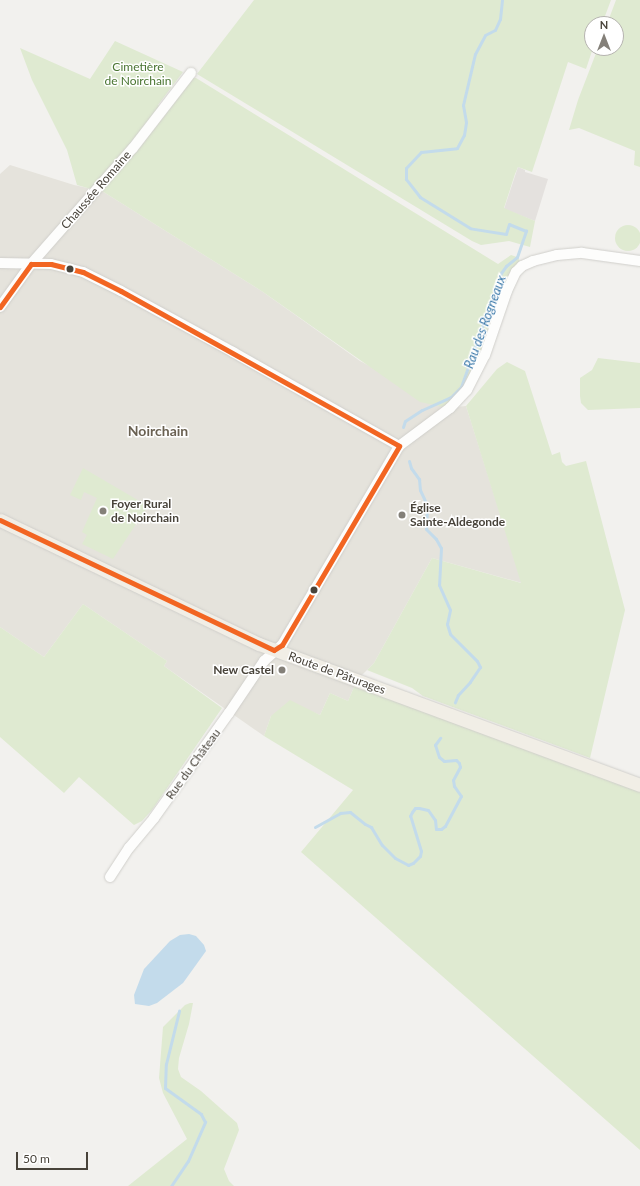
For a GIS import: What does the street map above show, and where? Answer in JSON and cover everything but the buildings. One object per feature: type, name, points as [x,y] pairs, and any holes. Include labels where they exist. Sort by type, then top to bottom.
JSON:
[{"type":"main road","name":"Route de Pâturages","points":[[0,520],[274,650],[640,785]]},
{"type":"street","name":"Chaussée Romaine","points":[[0,307],[31,264],[133,148],[192,73]]},
{"type":"street","points":[[0,263],[51,264],[83,272],[121,291],[399,446],[450,408],[468,390],[485,355],[511,281],[522,266],[543,258],[582,253],[640,261]]},
{"type":"street","name":"Rue du Château","points":[[110,877],[129,848],[154,818],[229,713],[264,661],[274,650],[282,645],[399,446]]},
{"type":"shaded area","points":[[10,165],[74,185],[102,191],[263,292],[360,361],[448,408],[466,406],[522,583],[432,558],[374,663],[357,680],[348,701],[330,693],[320,715],[306,709],[271,716],[264,736],[164,666],[167,661],[83,604],[44,657],[0,627],[0,174]]},
{"type":"shaded area","points":[[518,167],[525,170],[525,172],[548,179],[535,221],[504,209]]},
{"type":"green space","points":[[254,0],[611,0],[605,16],[584,16],[584,56],[590,56],[586,69],[568,62],[532,172],[518,167],[515,174],[504,208],[535,221],[530,247],[509,241],[481,245],[472,241],[197,74]]},
{"type":"green space","points":[[616,0],[640,0],[640,167],[634,165],[635,151],[579,128],[569,130],[578,100],[595,56],[624,56],[624,16],[610,16]]},
{"type":"green space","name":"Cimetière de Noirchain","points":[[115,41],[183,72],[158,105],[164,108],[91,189],[77,185],[67,150],[32,80],[20,48],[90,79]]},
{"type":"green space","points":[[192,78],[196,78],[498,264],[511,255],[517,257],[520,261],[514,269],[473,374],[448,408],[420,402],[263,292],[102,191]]},
{"type":"green space","points":[[628,225],[637,229],[641,238],[637,247],[628,251],[619,247],[615,238],[619,229]]},
{"type":"green space","points":[[598,358],[640,363],[640,408],[588,410],[581,403],[580,378],[592,370]]},
{"type":"green space","points":[[507,362],[525,371],[552,455],[560,452],[562,462],[566,466],[586,461],[625,610],[590,758],[423,696],[412,688],[367,670],[374,663],[432,558],[521,583],[466,406],[497,369]]},
{"type":"green space","points":[[83,468],[148,506],[113,559],[82,544],[87,535],[82,532],[97,498],[84,492],[81,500],[70,495]]},
{"type":"green space","points":[[83,604],[167,661],[164,666],[222,708],[152,810],[142,821],[134,825],[79,777],[64,793],[0,737],[0,627],[44,657]]},
{"type":"green space","points":[[357,680],[640,785],[640,1150],[301,852],[353,790],[264,736],[271,716],[290,700],[320,715],[330,693],[348,701]]},
{"type":"green space","points":[[193,1003],[189,1024],[179,1058],[178,1069],[181,1077],[201,1091],[237,1123],[239,1130],[224,1169],[229,1181],[234,1186],[128,1186],[187,1139],[163,1093],[159,1078],[163,1027],[185,1005]]},
{"type":"water","points":[[189,934],[196,936],[204,945],[206,951],[183,983],[157,1003],[149,1006],[135,1004],[134,995],[144,969],[170,941],[180,935]]},
{"type":"waterway","name":"Rau des Rogneaux","points":[[403,427],[405,421],[422,410],[451,397],[461,387],[501,273],[506,266],[517,257],[526,231],[509,224],[506,234],[470,228],[420,197],[406,179],[406,168],[421,152],[457,148],[464,135],[466,122],[463,105],[475,54],[485,35],[495,30],[500,19],[502,0]]},
{"type":"waterway","name":"Rau des Rogneaux","points":[[409,461],[411,468],[419,479],[420,490],[427,505],[426,529],[436,539],[441,548],[439,585],[450,610],[447,624],[450,634],[477,661],[480,667],[470,682],[458,695],[455,702]]},
{"type":"waterway","name":"Rau des Rogneaux","points":[[315,827],[340,813],[350,812],[371,827],[382,845],[395,858],[408,865],[413,863],[420,856],[421,851],[410,816],[412,812],[415,808],[428,810],[435,820],[436,829],[441,829],[445,826],[461,796],[454,786],[453,780],[460,767],[459,763],[456,760],[444,761],[439,757],[435,745],[440,738]]},
{"type":"waterway","name":"Rau des Rogneaux","points":[[171,1186],[188,1161],[205,1122],[201,1114],[165,1088],[166,1064],[179,1011]]},
{"type":"transit line","points":[[31,264],[51,264],[83,272],[121,291],[399,446]]},
{"type":"transit line","points":[[0,307],[31,264]]},
{"type":"transit line","points":[[274,650],[282,645],[399,446]]},
{"type":"transit line","points":[[0,520],[274,650]]},
{"type":"place","name":"Foyer Rural de Noirchain","points":[[103,511]]},
{"type":"place","name":"Église Sainte-Aldegonde","points":[[402,515]]},
{"type":"place","name":"New Castel","points":[[282,670]]},
{"type":"district","name":"Noirchain","points":[[158,431]]}]
